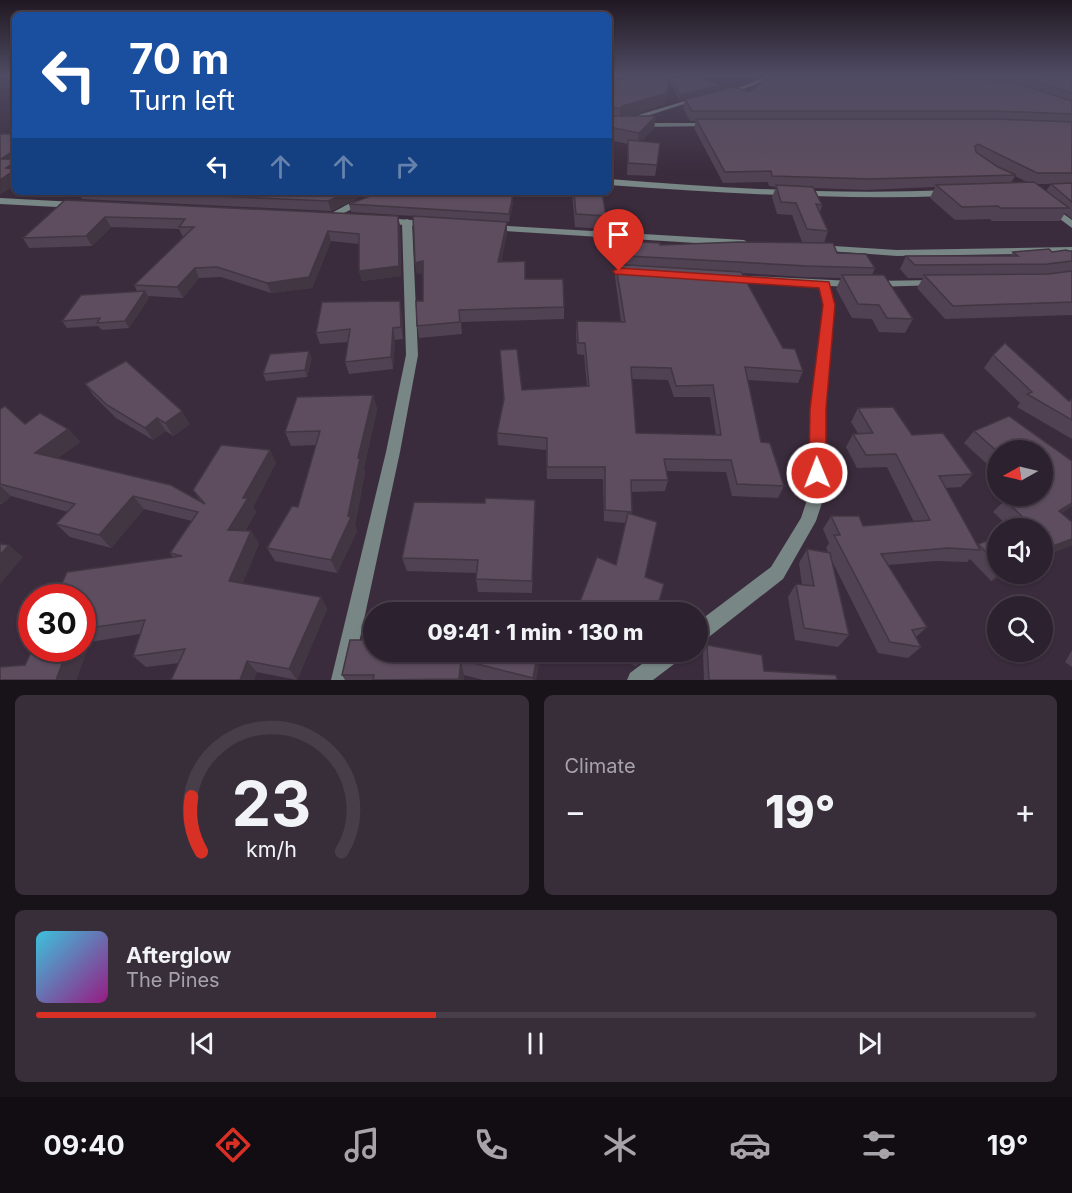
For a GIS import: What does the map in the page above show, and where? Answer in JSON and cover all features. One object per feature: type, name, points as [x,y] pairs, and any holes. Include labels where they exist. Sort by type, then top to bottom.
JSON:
[{"type":"street","points":[[612,125],[673,108]]},
{"type":"street","points":[[612,126],[714,125]]},
{"type":"street","points":[[612,182],[719,190],[866,195],[959,193]]},
{"type":"street","points":[[332,216],[355,204],[389,195]]},
{"type":"street","points":[[0,201],[83,205]]},
{"type":"street","points":[[1044,202],[1072,225]]},
{"type":"street","points":[[320,216],[353,218]]},
{"type":"street","points":[[375,220],[443,225]]},
{"type":"street","points":[[341,680],[393,452],[412,355],[407,222]]},
{"type":"street","points":[[479,227],[753,244]]},
{"type":"street","points":[[801,247],[897,253],[1072,250]]},
{"type":"street","points":[[722,278],[824,284],[943,283]]},
{"type":"street","points":[[708,625],[777,573],[808,521],[818,491],[818,409],[829,305],[824,284]]},
{"type":"street","points":[[637,680],[661,662]]},
{"type":"building","points":[[690,108],[1072,108],[1072,114],[995,111],[692,111]]},
{"type":"building","points":[[612,116],[656,116],[639,133],[612,128]]},
{"type":"building","points":[[696,119],[995,119],[1072,122],[1072,173],[1037,173],[978,144],[975,146],[976,152],[998,167],[1016,175],[870,179],[772,176],[771,171],[725,172]]},
{"type":"building","points":[[0,134],[12,134],[12,152],[1,159],[12,159],[12,164],[6,168],[12,169],[12,172],[0,180]]},
{"type":"building","points":[[628,140],[660,143],[657,165],[628,163]]},
{"type":"building","points":[[1034,182],[1069,208],[962,207],[936,185]]},
{"type":"building","points":[[1072,183],[1072,202],[1051,184]]},
{"type":"building","points":[[776,185],[813,187],[822,205],[816,204],[828,231],[807,229],[796,203],[781,202]]},
{"type":"building","points":[[193,195],[341,195],[328,201]]},
{"type":"building","points":[[373,195],[513,195],[509,214],[349,204]]},
{"type":"building","points":[[574,195],[602,195],[606,216],[576,214]]},
{"type":"building","points":[[65,200],[398,216],[399,266],[359,271],[359,234],[328,231],[309,277],[267,283],[217,267],[195,268],[177,287],[134,285],[194,227],[179,227],[185,219],[105,217],[86,236],[23,238]]},
{"type":"building","points":[[413,216],[507,222],[498,262],[525,261],[525,279],[563,279],[564,307],[459,310],[460,322],[417,326],[416,301],[423,301],[423,261],[415,263]]},
{"type":"building","points":[[627,241],[660,243],[660,245],[739,242],[833,243],[837,253],[866,254],[875,268],[628,256]]},
{"type":"building","points":[[1049,249],[1052,252],[1072,251],[1072,261],[1047,264],[915,265],[906,256],[1018,256],[1013,252]]},
{"type":"building","points":[[616,266],[741,272],[783,348],[795,349],[803,371],[745,367],[761,442],[770,443],[784,486],[737,484],[731,460],[664,459],[668,480],[631,480],[632,512],[605,510],[605,467],[547,467],[547,438],[497,433],[504,399],[500,350],[517,349],[522,390],[589,386],[585,343],[578,343],[577,321],[625,322]],"holes":[[[631,367],[671,368],[676,386],[713,385],[721,435],[636,433]]]},
{"type":"building","points":[[1072,271],[1072,302],[953,306],[924,275],[1048,274]]},
{"type":"building","points":[[842,275],[884,275],[913,319],[887,318],[879,305],[858,304]]},
{"type":"building","points":[[145,291],[125,321],[97,323],[100,318],[62,321],[81,295]]},
{"type":"building","points":[[400,301],[401,327],[393,328],[391,357],[345,362],[350,329],[316,333],[322,302]]},
{"type":"building","points":[[1005,343],[1069,401],[1072,399],[1072,420],[1027,394],[1032,392],[993,355]]},
{"type":"building","points":[[309,351],[305,370],[263,374],[270,354]]},
{"type":"building","points":[[126,361],[182,411],[165,423],[157,418],[145,428],[107,405],[85,384]]},
{"type":"building","points":[[373,395],[358,458],[360,458],[348,516],[351,517],[331,560],[267,548],[292,506],[298,507],[320,431],[285,432],[297,397]]},
{"type":"building","points":[[5,406],[25,424],[40,413],[68,429],[35,453],[171,485],[205,504],[193,490],[221,445],[270,450],[243,498],[248,498],[228,530],[251,531],[229,581],[321,597],[289,669],[247,661],[240,680],[171,680],[185,649],[133,656],[145,620],[96,627],[96,584],[62,584],[67,572],[182,556],[170,553],[198,512],[133,496],[99,535],[56,524],[75,504],[0,484],[0,409]]},
{"type":"building","points":[[893,407],[912,435],[943,433],[973,474],[939,476],[980,550],[948,548],[881,554],[927,627],[912,630],[921,647],[890,642],[834,535],[840,535],[831,516],[859,516],[863,526],[930,520],[896,454],[866,455],[853,434],[873,433],[858,408]]},
{"type":"building","points":[[1009,416],[1043,440],[987,440],[987,442],[974,431]]},
{"type":"building","points":[[1053,447],[1072,461],[1072,503],[1059,511],[1072,522],[1072,539],[1053,546],[1053,518],[1024,518],[1011,506],[1053,506]]},
{"type":"building","points":[[485,498],[535,500],[532,581],[476,579],[478,560],[402,558],[414,502],[485,503]]},
{"type":"building","points":[[628,513],[657,522],[645,577],[664,584],[659,602],[580,602],[597,557],[616,565]]},
{"type":"building","points":[[987,541],[987,553],[978,544]]},
{"type":"building","points":[[0,544],[9,545],[0,555]]},
{"type":"building","points":[[807,549],[830,553],[849,635],[804,628],[796,584],[814,586]]},
{"type":"building","points":[[350,640],[363,640],[363,662],[461,662],[459,679],[373,680],[374,675],[342,675]]},
{"type":"building","points":[[708,645],[762,655],[764,671],[836,675],[837,680],[709,680]]},
{"type":"building","points":[[26,662],[63,662],[56,680],[0,680],[0,667],[25,665]]},
{"type":"building","points":[[469,662],[536,662],[533,678]]},
{"type":"route","points":[[619,271],[824,284],[829,305],[818,409],[817,473]]}]
